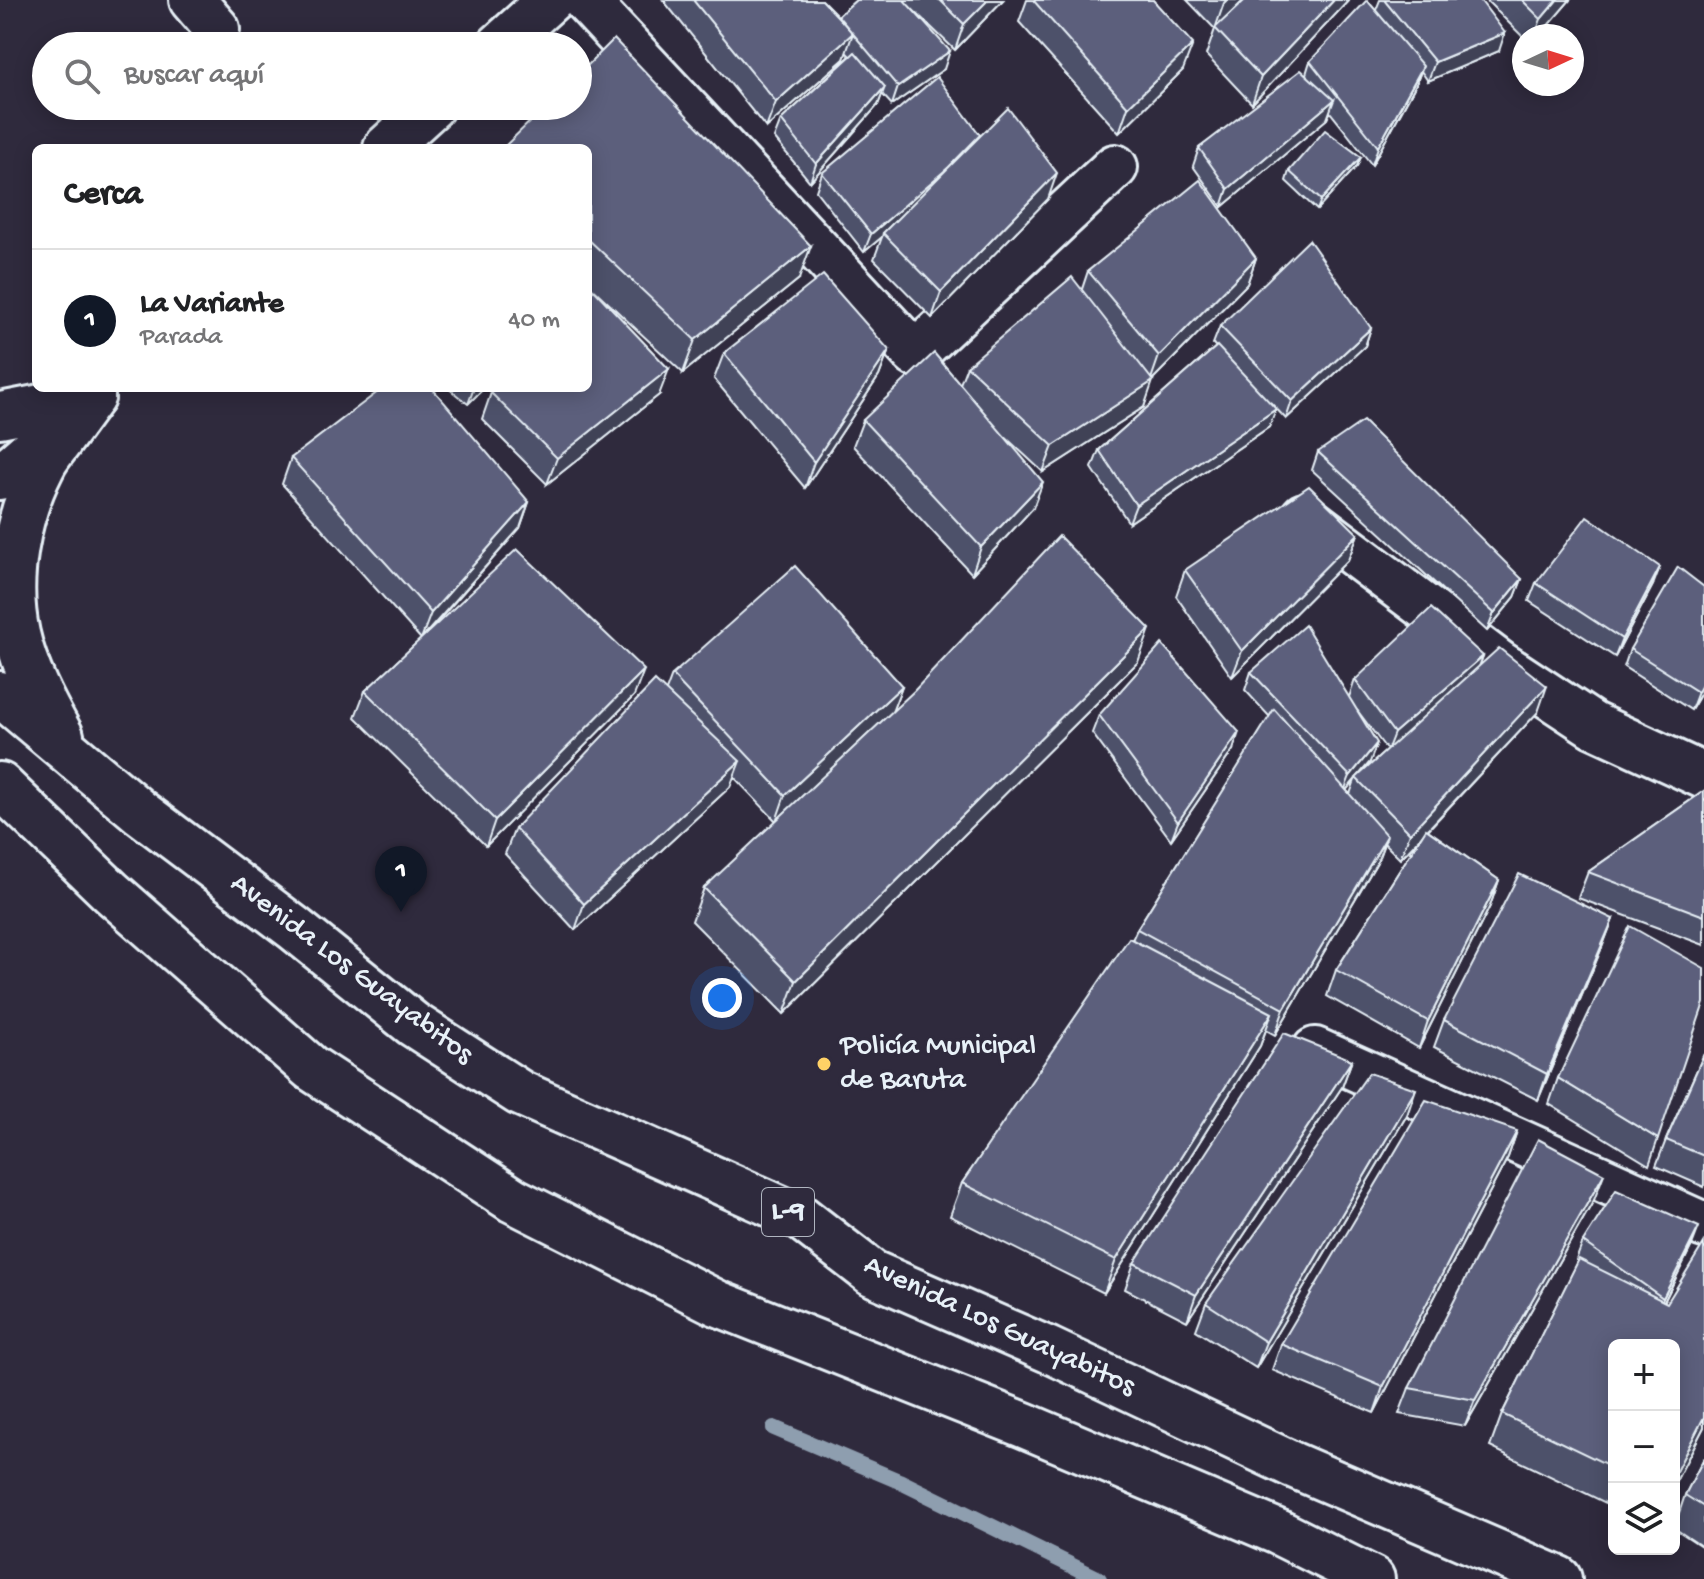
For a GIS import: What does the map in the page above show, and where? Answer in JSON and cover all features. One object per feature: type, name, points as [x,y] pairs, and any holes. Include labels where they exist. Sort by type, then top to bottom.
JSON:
[{"type":"main road","points":[[515,32],[550,0]]},
{"type":"main road","points":[[585,0],[915,354],[1115,167]]},
{"type":"main road","points":[[390,144],[417,120]]},
{"type":"main road","points":[[0,415],[98,392]]},
{"type":"main road","points":[[0,477],[98,392]]},
{"type":"main road","points":[[72,753],[46,711],[28,670],[17,634],[13,602],[14,566],[27,501],[43,464],[98,392]]},
{"type":"main road","points":[[1299,512],[1499,663],[1593,725],[1704,776]]},
{"type":"main road","name":"Avenida Los Guayabitos","points":[[0,694],[140,812],[294,928],[413,1024],[520,1093],[800,1217],[872,1273],[1049,1350],[1293,1465],[1559,1579]]},
{"type":"main road","points":[[0,785],[111,892],[311,1068],[513,1200],[717,1303],[1024,1425],[1236,1514],[1372,1579]]},
{"type":"main road","points":[[1315,1050],[1704,1225]]},
{"type":"building","points":[[693,0],[822,0],[853,33],[776,102]]},
{"type":"building","points":[[856,0],[904,0],[950,51],[898,87],[838,16]]},
{"type":"building","points":[[940,0],[988,0],[964,24]]},
{"type":"building","points":[[1033,0],[1153,0],[1193,44],[1128,107]]},
{"type":"building","points":[[1245,0],[1334,0],[1261,77],[1215,28]]},
{"type":"building","points":[[1367,0],[1423,66],[1378,147],[1310,61]]},
{"type":"building","points":[[1384,0],[1480,0],[1505,33],[1435,62]]},
{"type":"building","points":[[1522,0],[1557,0],[1541,19]]},
{"type":"building","points":[[614,39],[811,246],[695,340],[592,243],[592,144],[507,144],[532,120],[592,120],[592,61]]},
{"type":"building","points":[[855,52],[885,87],[816,164],[781,120]]},
{"type":"building","points":[[1301,70],[1334,100],[1228,189],[1199,148]]},
{"type":"building","points":[[937,77],[980,135],[949,167],[871,234],[822,173]]},
{"type":"building","points":[[1008,108],[1057,173],[941,292],[883,233]]},
{"type":"building","points":[[1325,130],[1361,157],[1321,200],[1289,171]]},
{"type":"building","points":[[1200,180],[1256,258],[1159,356],[1088,271]]},
{"type":"building","points":[[1309,240],[1371,328],[1292,401],[1220,326]]},
{"type":"building","points":[[823,275],[889,350],[814,462],[724,353]]},
{"type":"building","points":[[1072,277],[1153,381],[1053,446],[967,366]]},
{"type":"building","points":[[594,290],[669,369],[557,458],[491,393],[592,392]]},
{"type":"building","points":[[1217,346],[1276,409],[1136,505],[1099,450]]},
{"type":"building","points":[[934,353],[1043,482],[981,547],[863,420]]},
{"type":"building","points":[[378,392],[435,392],[529,502],[431,613],[291,458]]},
{"type":"building","points":[[1363,421],[1522,579],[1494,613],[1318,452]]},
{"type":"building","points":[[1309,486],[1358,534],[1242,651],[1185,570]]},
{"type":"building","points":[[1587,516],[1660,567],[1622,639],[1536,583]]},
{"type":"building","points":[[1059,536],[1150,629],[796,981],[704,888],[914,691]]},
{"type":"building","points":[[517,549],[644,670],[495,820],[365,691]]},
{"type":"building","points":[[795,566],[902,686],[785,795],[672,675]]},
{"type":"building","points":[[1678,567],[1704,587],[1704,681],[1698,692],[1630,649]]},
{"type":"building","points":[[1431,608],[1483,656],[1394,733],[1355,680]]},
{"type":"building","points":[[1305,625],[1377,743],[1350,776],[1251,672]]},
{"type":"building","points":[[1162,644],[1239,732],[1178,822],[1099,715]]},
{"type":"building","points":[[1499,648],[1547,686],[1410,833],[1356,778]]},
{"type":"building","points":[[655,681],[740,761],[584,904],[515,828]]},
{"type":"building","points":[[1274,709],[1387,836],[1284,1009],[1137,929]]},
{"type":"building","points":[[1704,791],[1704,916],[1588,872]]},
{"type":"building","points":[[1426,829],[1499,880],[1428,1021],[1336,970]]},
{"type":"building","points":[[1519,874],[1613,919],[1547,1074],[1444,1020]]},
{"type":"building","points":[[1630,926],[1704,968],[1704,1003],[1658,1139],[1558,1078]]},
{"type":"building","points":[[1129,938],[1272,1013],[1116,1260],[962,1183]]},
{"type":"building","points":[[1284,1033],[1352,1060],[1196,1295],[1134,1263]]},
{"type":"building","points":[[1704,1054],[1704,1156],[1666,1140]]},
{"type":"building","points":[[1369,1073],[1416,1089],[1266,1342],[1206,1303]]},
{"type":"building","points":[[1426,1100],[1517,1131],[1383,1387],[1281,1344]]},
{"type":"building","points":[[1538,1139],[1604,1174],[1475,1400],[1409,1388]]},
{"type":"building","points":[[1616,1190],[1699,1227],[1663,1298],[1583,1242]]},
{"type":"building","points":[[1704,1243],[1704,1417],[1680,1463],[1680,1339],[1608,1339],[1608,1465],[1502,1414],[1579,1259],[1667,1303]]},
{"type":"building","points":[[1704,1458],[1704,1507],[1685,1495]]},
{"type":"waterway","points":[[774,1428],[899,1481],[1099,1579]]},
{"type":"place","name":"La Variante","points":[[401,912]]},
{"type":"place","name":"Policía Municipal de Baruta","points":[[824,1064]]}]
